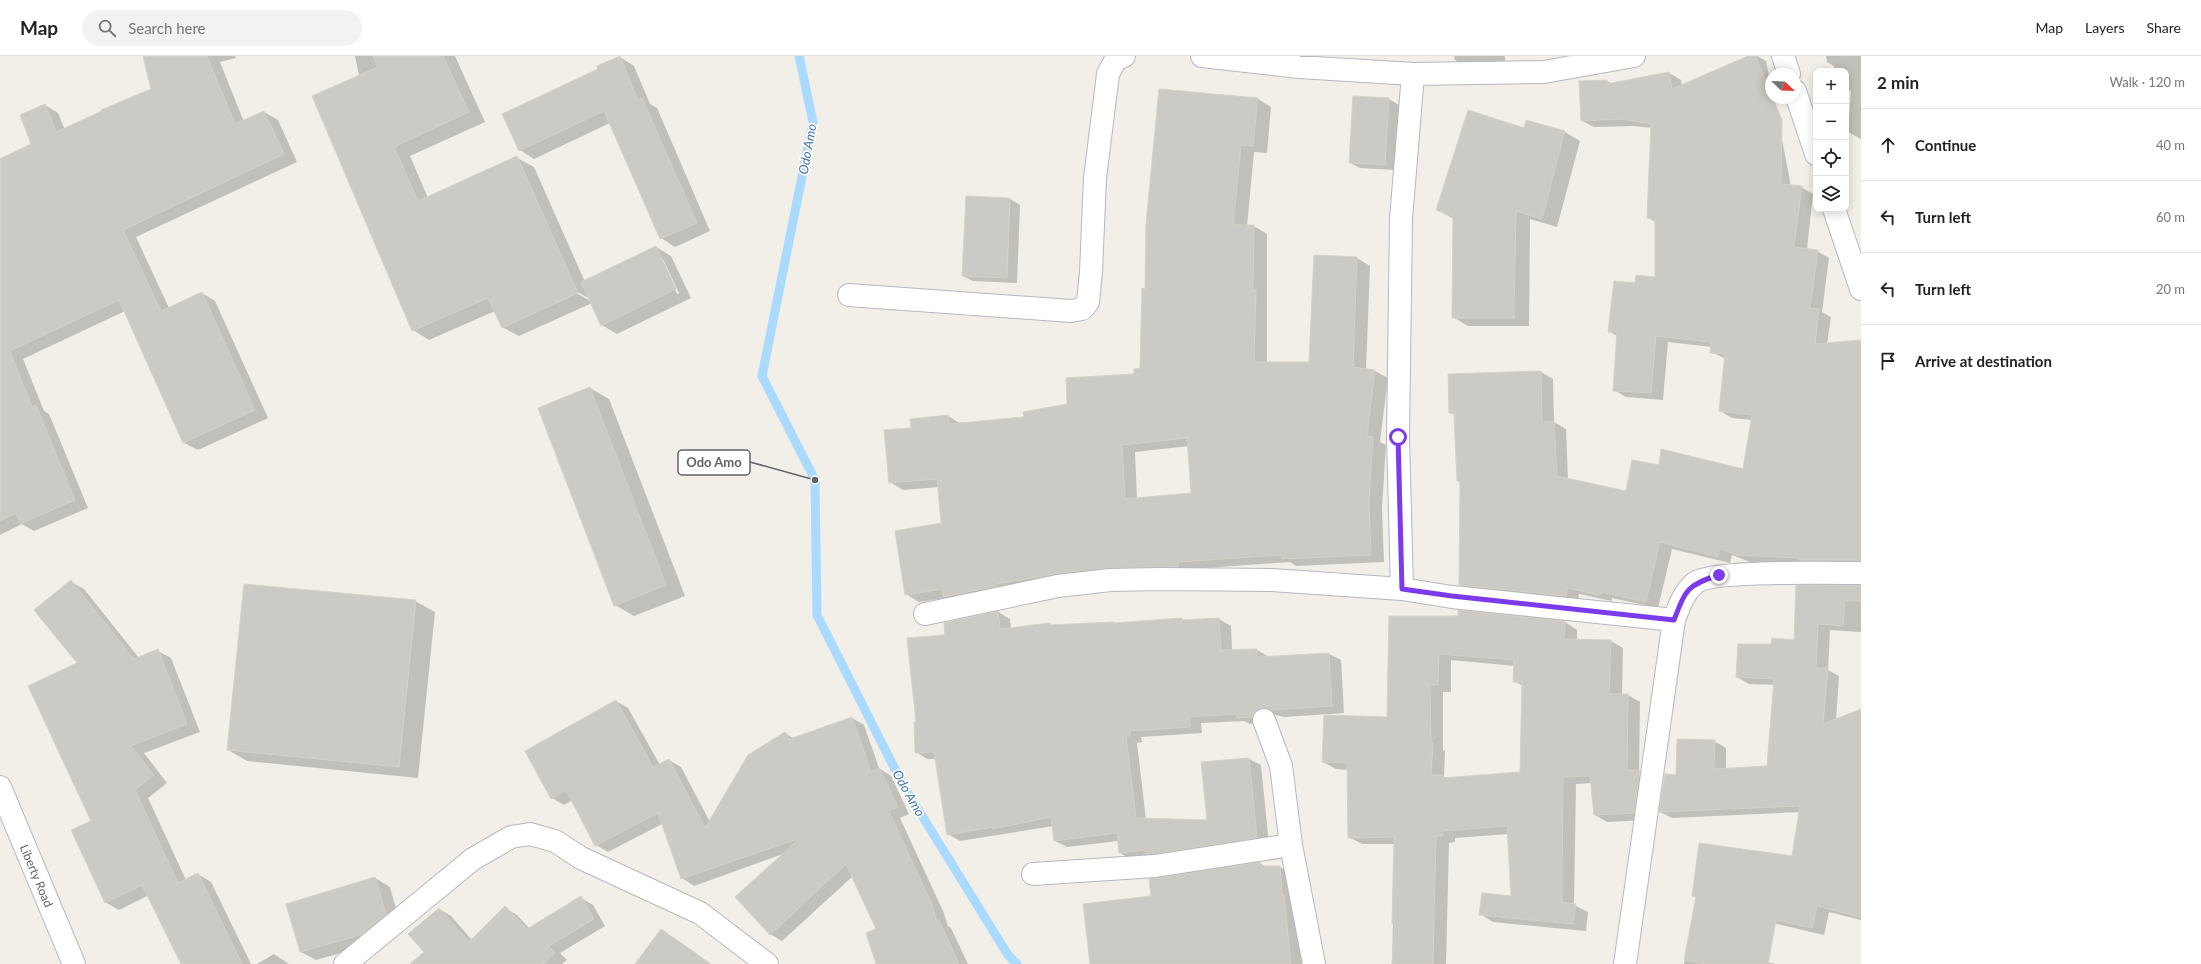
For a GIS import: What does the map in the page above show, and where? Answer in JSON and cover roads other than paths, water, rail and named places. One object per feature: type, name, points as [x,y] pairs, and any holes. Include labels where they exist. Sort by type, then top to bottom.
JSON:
[{"type":"street","points":[[849,295],[1071,311],[1082,309],[1088,302],[1095,178],[1108,74],[1116,59],[1124,56]]},
{"type":"street","points":[[1202,56],[1299,67],[1413,74],[1544,72],[1634,56]]},
{"type":"street","points":[[1783,56],[1787,68]]},
{"type":"street","points":[[1402,589],[1398,437],[1401,219],[1413,74]]},
{"type":"street","points":[[1799,104],[1813,145]]},
{"type":"street","points":[[1835,212],[1861,289]]},
{"type":"street","points":[[1625,964],[1674,620],[1683,597],[1696,582],[1719,575],[1861,573]]},
{"type":"street","points":[[925,614],[1058,586],[1110,580],[1272,580],[1402,589],[1452,596],[1674,620]]},
{"type":"street","points":[[1264,720],[1281,766],[1291,845],[1314,964]]},
{"type":"street","name":"Liberty Road","points":[[0,787],[74,964]]},
{"type":"street","points":[[345,964],[473,859],[511,837],[530,834],[555,841],[587,862],[700,914],[767,964]]},
{"type":"street","points":[[1034,874],[1155,866],[1291,845]]},
{"type":"waterway","name":"Odo Amo","points":[[799,56],[813,122],[762,376],[815,480],[817,615],[903,785],[1008,955],[1017,964]]},
{"type":"place","name":"Odo Amo","points":[[815,480]]}]
